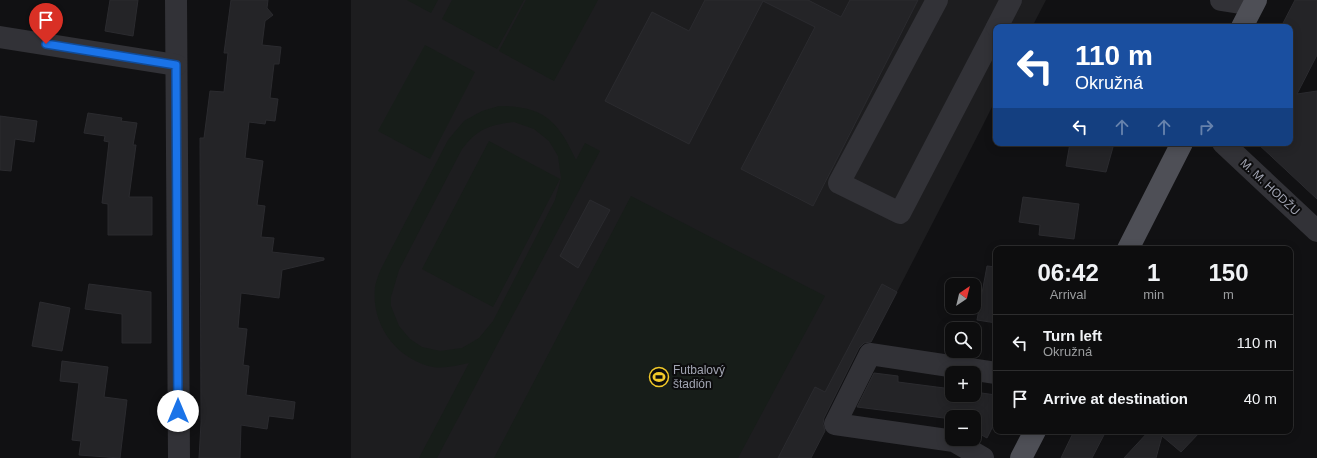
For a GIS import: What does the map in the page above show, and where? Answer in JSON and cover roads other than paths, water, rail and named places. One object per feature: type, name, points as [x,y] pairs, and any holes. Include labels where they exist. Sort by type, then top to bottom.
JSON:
[{"type":"main road","points":[[1243,24],[1254,2]]},
{"type":"main road","points":[[1130,246],[1180,146]]},
{"type":"main road","points":[[1021,458],[1033,434]]},
{"type":"street","points":[[176,0],[179,458]]},
{"type":"street","points":[[937,0],[839,183],[900,213],[993,34]]},
{"type":"street","points":[[998,24],[1011,0]]},
{"type":"street","points":[[1221,0],[1254,2]]},
{"type":"street","points":[[0,37],[176,65]]},
{"type":"street","name":"M. M. HODŽU","points":[[1226,146],[1317,231]]},
{"type":"street","points":[[983,458],[954,441],[835,424],[870,354],[993,373]]},
{"type":"place","name":"Futbalový štadión","points":[[659,377]]}]
